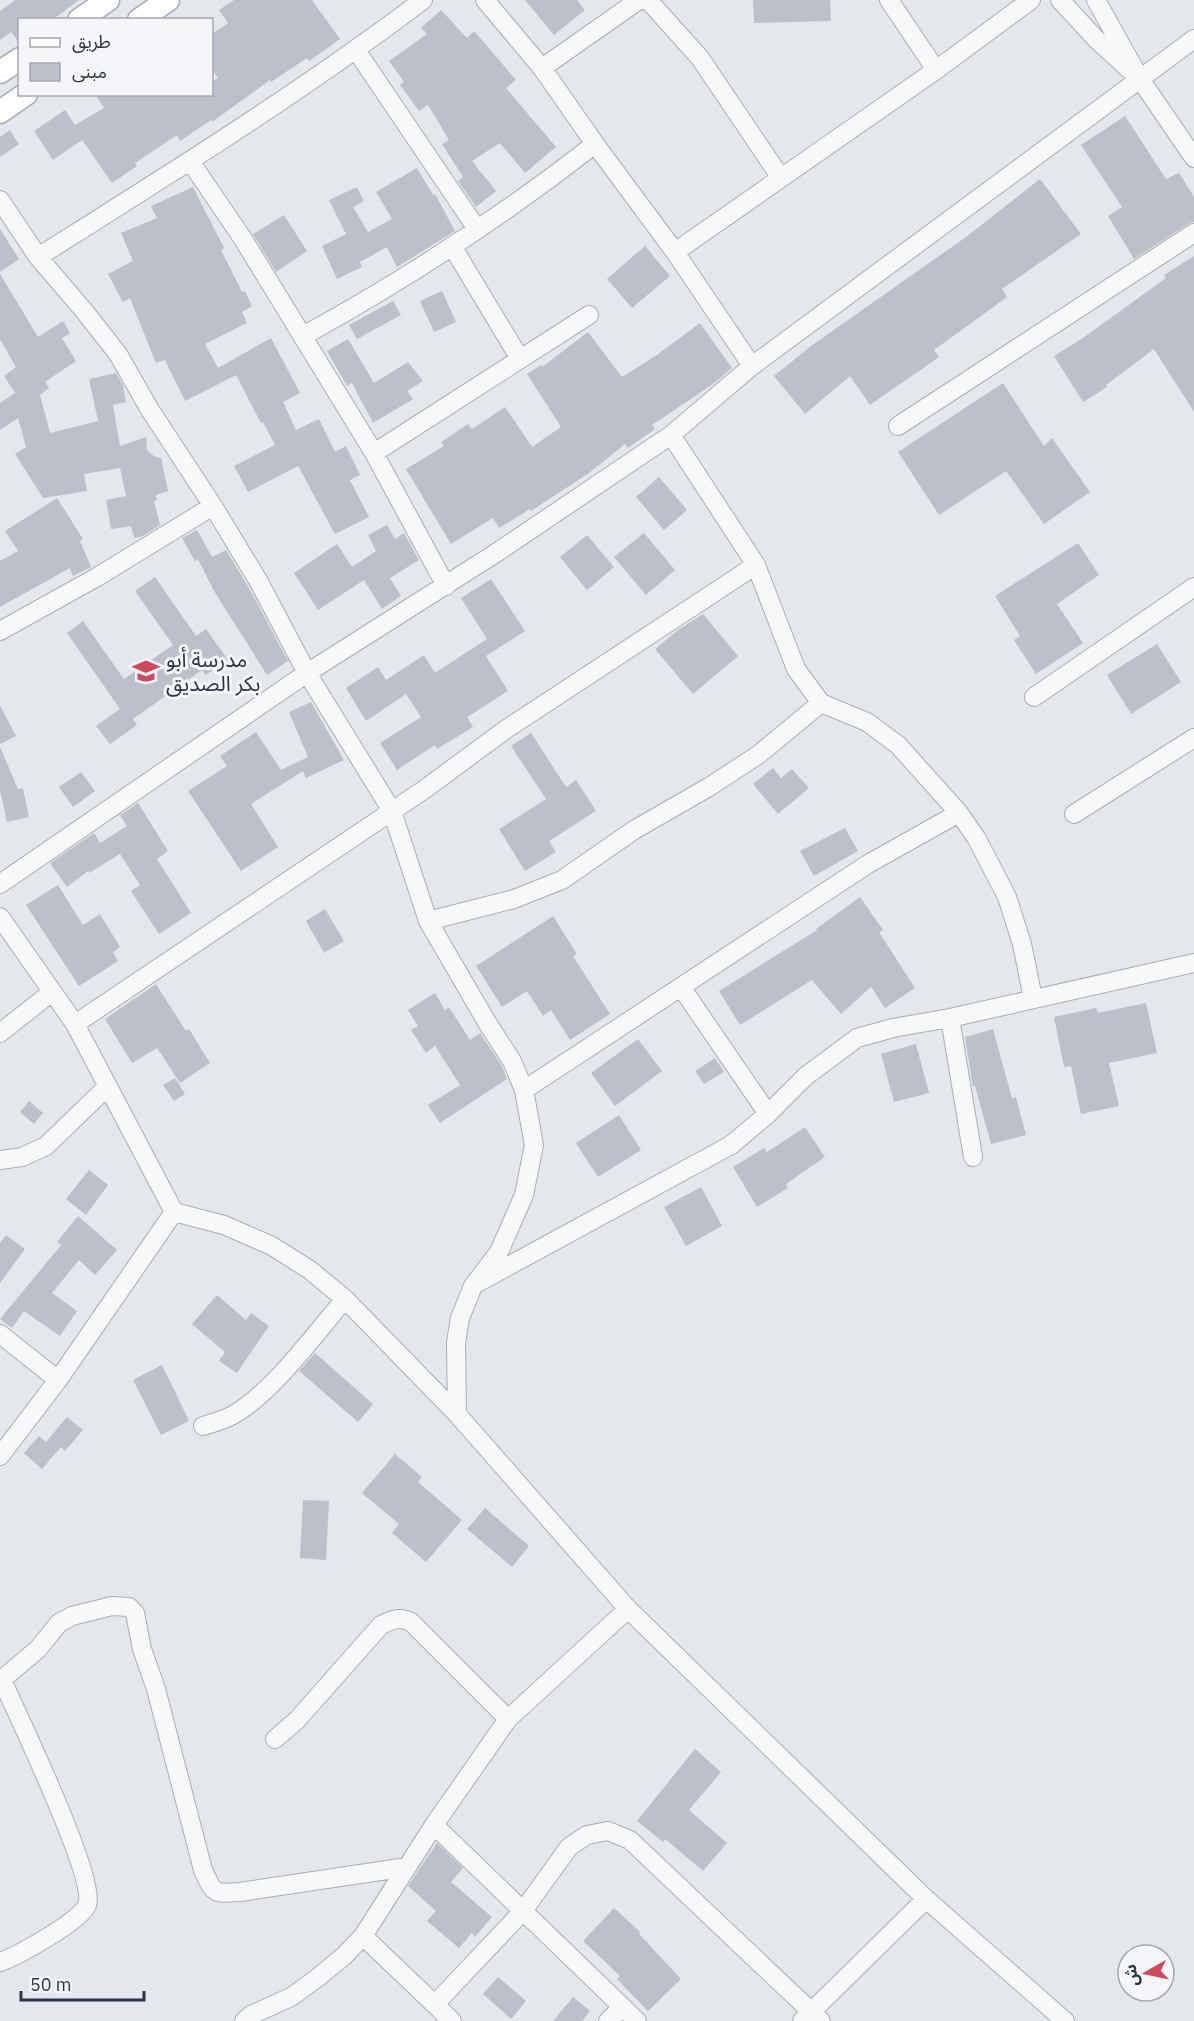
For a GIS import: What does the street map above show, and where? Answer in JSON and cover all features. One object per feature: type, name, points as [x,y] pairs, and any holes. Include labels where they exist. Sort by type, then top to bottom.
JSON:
[{"type":"main road","points":[[82,18],[108,0]]},
{"type":"main road","points":[[142,18],[168,0]]},
{"type":"main road","points":[[0,72],[18,60]]},
{"type":"main road","points":[[0,112],[23,96]]},
{"type":"street","points":[[38,257],[190,161],[356,50],[423,0]]},
{"type":"street","points":[[485,0],[542,68],[675,252],[752,366]]},
{"type":"street","points":[[542,68],[639,0]]},
{"type":"street","points":[[648,0],[700,58],[781,178]]},
{"type":"street","points":[[889,0],[936,70]]},
{"type":"street","points":[[675,252],[936,70],[1031,0]]},
{"type":"street","points":[[1060,0],[1096,39],[1140,79]]},
{"type":"street","points":[[1096,0],[1140,79],[1194,158]]},
{"type":"street","points":[[0,885],[307,673],[446,586],[671,435],[752,366],[1194,39]]},
{"type":"street","points":[[356,50],[477,229]]},
{"type":"street","points":[[303,336],[369,299],[452,246],[534,192],[595,144]]},
{"type":"street","points":[[190,161],[243,239],[374,453],[446,586]]},
{"type":"street","points":[[0,200],[38,257],[118,354],[150,410],[213,506],[259,582],[307,673],[392,811],[428,921],[512,1061],[524,1090],[534,1145],[524,1195],[499,1252],[473,1286],[460,1318],[456,1343],[457,1414]]},
{"type":"street","points":[[898,426],[1194,233]]},
{"type":"street","points":[[452,246],[520,359]]},
{"type":"street","points":[[374,453],[589,315]]},
{"type":"street","points":[[671,435],[756,565],[796,669],[821,704],[867,722],[898,745],[959,813],[977,839],[1007,897],[1022,944],[1033,998]]},
{"type":"street","points":[[0,631],[97,577],[213,506]]},
{"type":"street","points":[[75,1024],[425,789],[505,730],[756,565]]},
{"type":"street","points":[[1034,697],[1194,587]]},
{"type":"street","points":[[428,921],[463,914],[514,899],[562,880],[634,830],[709,787],[758,755],[821,704]]},
{"type":"street","points":[[1074,814],[1194,738]]},
{"type":"street","points":[[524,1090],[868,864],[959,813]]},
{"type":"street","points":[[0,917],[75,1024],[174,1212],[224,1225],[272,1246],[310,1270],[345,1299],[457,1414],[627,1609],[926,1899],[1065,2021]]},
{"type":"street","points":[[473,1286],[731,1145],[768,1114],[806,1076],[857,1038],[893,1028],[950,1018],[1194,963]]},
{"type":"street","points":[[681,987],[768,1114]]},
{"type":"street","points":[[0,1033],[52,992]]},
{"type":"street","points":[[950,1018],[973,1157]]},
{"type":"street","points":[[0,1160],[22,1157],[45,1146],[108,1086]]},
{"type":"street","points":[[0,1456],[58,1380],[174,1212]]},
{"type":"street","points":[[203,1426],[232,1416],[253,1401],[278,1377],[345,1299]]},
{"type":"street","points":[[0,1334],[58,1380]]},
{"type":"street","points":[[0,1962],[33,1946],[80,1916],[89,1900],[85,1876],[50,1787],[1,1680],[38,1649],[59,1623],[72,1616],[111,1606],[129,1607],[135,1613],[141,1649],[156,1689],[203,1870],[211,1888],[219,1894],[240,1892],[406,1868]]},
{"type":"street","points":[[244,2021],[250,2015],[291,1997],[316,1980],[363,1936],[434,1826],[508,1719],[627,1609]]},
{"type":"street","points":[[275,1739],[297,1720],[381,1625],[394,1618],[404,1618],[411,1622],[508,1719]]},
{"type":"street","points":[[434,1826],[637,2021]]},
{"type":"street","points":[[435,2004],[523,1911],[569,1847],[587,1836],[608,1831],[630,1840],[811,2018],[926,1899]]},
{"type":"street","points":[[363,1936],[452,2021]]},
{"type":"street","points":[[608,2021],[622,2007]]},
{"type":"building","points":[[15,0],[79,0],[55,18],[18,18],[18,41],[11,32],[0,40],[0,11]]},
{"type":"building","points":[[234,0],[312,0],[340,39],[309,61],[307,58],[271,82],[270,80],[212,122],[211,120],[180,141],[177,135],[135,163],[137,166],[112,183],[82,140],[53,160],[34,131],[65,110],[75,125],[104,108],[96,96],[213,96],[213,81],[218,78],[213,70],[213,33],[228,23],[219,10]]},
{"type":"building","points":[[525,0],[577,0],[585,10],[554,35]]},
{"type":"building","points":[[753,0],[830,0],[831,21],[754,23]]},
{"type":"building","points":[[441,10],[467,38],[474,31],[516,80],[506,88],[556,147],[525,173],[500,143],[472,161],[496,191],[476,207],[458,181],[463,177],[442,144],[449,140],[428,105],[419,111],[400,85],[404,82],[389,61],[427,34],[421,28]]},
{"type":"building","points":[[1125,116],[1166,179],[1179,173],[1194,197],[1194,222],[1134,259],[1108,216],[1122,207],[1081,145]]},
{"type":"building","points":[[10,130],[19,144],[0,157],[0,137]]},
{"type":"building","points":[[417,168],[433,195],[435,194],[455,231],[397,267],[387,247],[360,262],[362,267],[337,279],[322,246],[346,234],[329,200],[357,187],[364,201],[353,207],[368,232],[392,219],[376,192]]},
{"type":"building","points":[[1040,179],[1081,234],[1002,289],[1007,297],[934,350],[939,357],[870,405],[850,376],[805,414],[774,376],[811,346],[966,237]]},
{"type":"building","points":[[193,187],[224,248],[221,250],[242,292],[245,291],[252,306],[242,312],[247,323],[205,344],[218,368],[271,338],[300,393],[283,402],[296,430],[319,419],[335,452],[346,446],[360,475],[350,480],[369,517],[335,534],[298,466],[248,492],[234,466],[275,445],[236,375],[185,401],[165,360],[156,363],[130,298],[123,302],[108,274],[133,261],[121,233],[157,218],[151,206]]},
{"type":"building","points":[[284,215],[307,251],[276,272],[253,234]]},
{"type":"building","points":[[0,229],[19,259],[0,272]]},
{"type":"building","points":[[645,246],[670,276],[632,308],[607,279]]},
{"type":"building","points":[[1194,256],[1194,412],[1154,349],[1106,385],[1107,387],[1083,402],[1054,356],[1083,338],[1166,278],[1164,275]]},
{"type":"building","points":[[0,274],[38,337],[63,321],[70,333],[62,338],[76,361],[45,382],[49,388],[40,395],[50,433],[98,421],[89,379],[116,373],[123,385],[126,402],[113,405],[120,446],[146,437],[147,450],[155,457],[161,458],[168,491],[156,495],[157,500],[154,501],[160,525],[143,536],[134,538],[131,526],[111,529],[106,500],[126,496],[120,468],[84,474],[87,491],[43,498],[15,454],[26,447],[18,418],[0,430],[0,403],[15,393],[4,376],[16,367],[0,339]]},
{"type":"building","points":[[442,291],[456,322],[434,332],[420,301]]},
{"type":"building","points":[[393,301],[401,315],[357,339],[349,325]]},
{"type":"building","points":[[700,323],[732,368],[713,384],[652,425],[655,429],[628,448],[625,444],[589,473],[531,511],[530,509],[499,528],[493,518],[451,544],[406,469],[444,446],[441,442],[468,424],[472,429],[505,407],[532,447],[561,427],[527,374],[541,365],[542,367],[588,332],[622,377],[657,355]]},
{"type":"building","points":[[348,339],[374,383],[408,362],[423,381],[407,391],[413,399],[373,423],[352,383],[347,386],[327,351]]},
{"type":"building","points":[[1003,383],[1044,446],[1052,438],[1090,492],[1044,524],[1006,471],[939,515],[898,452]]},
{"type":"building","points":[[659,477],[687,510],[664,530],[636,497]]},
{"type":"building","points":[[57,498],[83,539],[80,541],[91,567],[73,576],[70,568],[0,607],[0,561],[18,551],[5,531]]},
{"type":"building","points":[[387,525],[395,539],[404,533],[419,560],[390,578],[401,596],[382,609],[364,580],[318,610],[294,573],[337,544],[352,567],[376,551],[368,535]]},
{"type":"building","points":[[197,530],[212,557],[226,550],[288,661],[267,675],[214,591],[198,559],[195,561],[182,538]]},
{"type":"building","points":[[644,533],[675,570],[646,595],[614,557]]},
{"type":"building","points":[[587,535],[614,567],[587,590],[560,557]]},
{"type":"building","points":[[1078,543],[1099,575],[1057,604],[1083,643],[1036,674],[1014,640],[1020,636],[995,596]]},
{"type":"building","points":[[155,577],[196,636],[206,629],[228,660],[206,675],[202,670],[133,719],[137,725],[110,744],[96,726],[120,709],[67,633],[83,621],[124,679],[173,645],[135,591]]},
{"type":"building","points":[[491,579],[525,631],[486,656],[508,691],[467,717],[473,727],[437,749],[435,745],[397,770],[380,743],[421,717],[406,694],[366,721],[346,688],[378,667],[386,680],[424,655],[435,673],[487,639],[461,598]]},
{"type":"building","points":[[703,614],[738,656],[693,694],[655,649],[678,630]]},
{"type":"building","points":[[1157,644],[1181,682],[1131,714],[1107,675]]},
{"type":"building","points":[[311,702],[344,760],[306,778],[303,771],[251,804],[278,847],[241,871],[188,791],[227,766],[220,756],[256,732],[281,770],[308,757],[289,712]]},
{"type":"building","points":[[0,705],[16,736],[0,744]]},
{"type":"building","points":[[531,733],[566,787],[576,780],[596,811],[549,841],[556,852],[525,871],[499,829],[546,799],[511,746]]},
{"type":"building","points":[[0,747],[18,789],[23,788],[29,817],[7,822],[0,790]]},
{"type":"building","points":[[773,768],[781,778],[792,769],[809,788],[778,814],[753,784]]},
{"type":"building","points":[[81,772],[95,791],[73,807],[59,787]]},
{"type":"building","points":[[138,803],[168,851],[157,859],[191,913],[159,934],[131,891],[140,885],[120,854],[89,873],[88,871],[67,887],[50,863],[94,833],[100,843],[127,826],[120,815]]},
{"type":"building","points":[[845,828],[858,851],[814,876],[800,851]]},
{"type":"building","points":[[58,885],[83,925],[100,914],[120,947],[113,952],[118,961],[79,986],[26,905]]},
{"type":"building","points":[[860,897],[883,930],[879,932],[915,988],[885,1008],[871,987],[841,1014],[812,980],[740,1025],[719,991],[817,930]]},
{"type":"building","points":[[325,909],[344,941],[324,953],[306,921]]},
{"type":"building","points":[[553,916],[577,954],[573,956],[610,1014],[570,1040],[551,1010],[543,1016],[527,991],[502,1007],[476,966]]},
{"type":"building","points":[[156,984],[186,1031],[189,1029],[210,1063],[180,1083],[157,1048],[132,1063],[105,1019]]},
{"type":"building","points":[[435,993],[445,1010],[449,1007],[470,1040],[480,1033],[502,1066],[507,1079],[440,1123],[428,1105],[460,1085],[435,1046],[426,1053],[411,1030],[418,1026],[408,1010]]},
{"type":"building","points":[[1146,1003],[1157,1053],[1109,1063],[1119,1106],[1081,1114],[1071,1066],[1064,1067],[1054,1017],[1096,1008],[1098,1013]]},
{"type":"building","points":[[993,1029],[1012,1098],[1016,1097],[1026,1135],[991,1144],[975,1086],[973,1087],[965,1037]]},
{"type":"building","points":[[638,1039],[662,1071],[615,1106],[591,1073]]},
{"type":"building","points":[[916,1044],[929,1093],[894,1102],[881,1054]]},
{"type":"building","points":[[715,1058],[724,1072],[704,1084],[695,1071]]},
{"type":"building","points":[[175,1078],[185,1094],[174,1101],[163,1085]]},
{"type":"building","points":[[29,1101],[43,1113],[34,1124],[20,1112]]},
{"type":"building","points":[[619,1115],[641,1150],[598,1177],[576,1143]]},
{"type":"building","points":[[805,1127],[825,1157],[786,1184],[788,1188],[757,1207],[733,1167],[764,1148],[767,1152]]},
{"type":"building","points":[[89,1170],[108,1185],[86,1215],[66,1199]]},
{"type":"building","points":[[701,1187],[722,1226],[686,1246],[664,1207]]},
{"type":"building","points":[[78,1216],[117,1250],[95,1275],[79,1260],[52,1293],[77,1311],[60,1336],[24,1311],[12,1328],[0,1319],[61,1245],[57,1242]]},
{"type":"building","points":[[6,1235],[25,1249],[0,1283],[0,1243]]},
{"type":"building","points":[[217,1295],[246,1320],[251,1313],[269,1326],[237,1373],[219,1361],[225,1352],[192,1324]]},
{"type":"building","points":[[315,1353],[373,1404],[358,1422],[299,1371]]},
{"type":"building","points":[[162,1365],[189,1421],[161,1435],[133,1380]]},
{"type":"building","points":[[67,1417],[83,1430],[65,1451],[61,1447],[42,1469],[24,1453],[39,1436],[46,1442]]},
{"type":"building","points":[[395,1454],[422,1477],[418,1482],[462,1520],[426,1562],[392,1533],[399,1524],[362,1493]]},
{"type":"building","points":[[303,1500],[329,1501],[326,1560],[300,1558]]},
{"type":"building","points":[[485,1508],[529,1546],[512,1567],[467,1529]]},
{"type":"building","points":[[695,1749],[721,1772],[689,1810],[727,1843],[703,1871],[665,1839],[663,1842],[637,1821]]},
{"type":"building","points":[[437,1843],[463,1868],[451,1882],[492,1917],[475,1937],[472,1933],[459,1948],[427,1921],[436,1911],[408,1886]]},
{"type":"building","points":[[614,1908],[640,1932],[639,1934],[681,1979],[648,2011],[617,1979],[620,1976],[583,1941]]},
{"type":"building","points":[[498,1977],[526,2001],[511,2019],[483,1994]]},
{"type":"building","points":[[573,1997],[590,2011],[582,2021],[553,2021]]},
{"type":"place","name":"مدرسة أبو بكر الصديق","points":[[146,671]]}]
